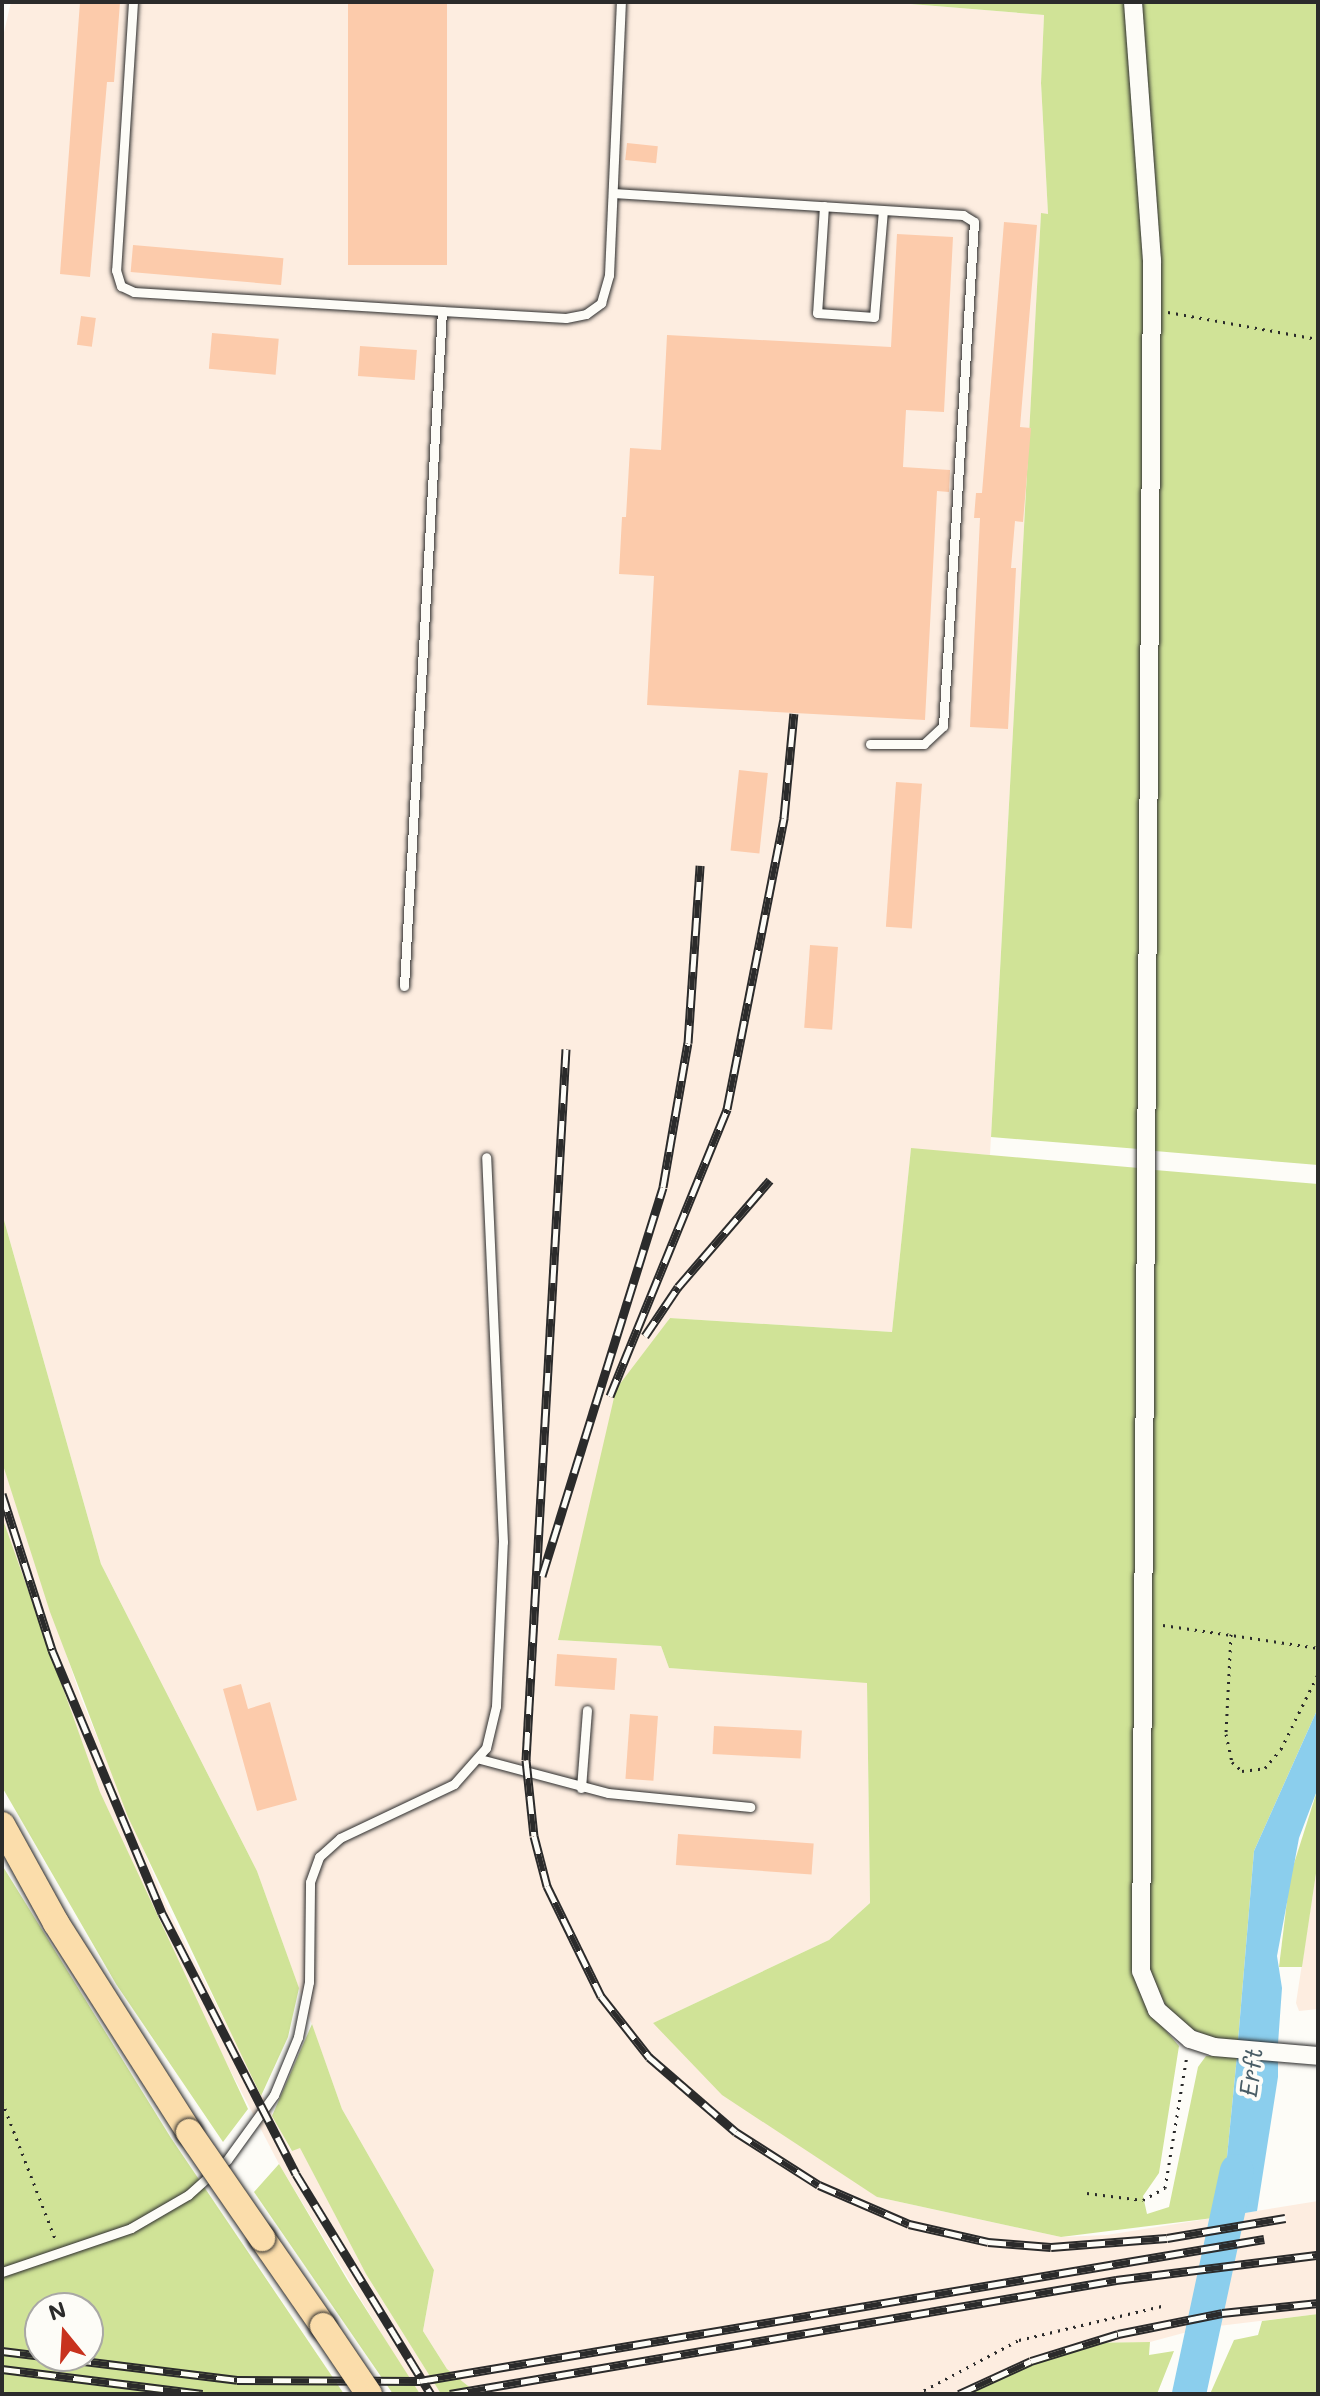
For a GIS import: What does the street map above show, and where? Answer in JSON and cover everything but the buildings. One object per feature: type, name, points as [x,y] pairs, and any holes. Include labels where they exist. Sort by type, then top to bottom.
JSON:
[{"type":"main road","points":[[2,1825],[56,1923],[189,2132],[369,2394]]},
{"type":"street","points":[[1133,2],[1152,309],[1141,1971],[1157,2010],[1190,2039],[1214,2047],[1311,2055]]},
{"type":"lane","points":[[133,2],[116,270],[123,288],[566,318],[595,309],[608,287],[621,2]]},
{"type":"lane","points":[[613,193],[963,215],[976,231],[943,726],[924,744],[870,744]]},
{"type":"lane","points":[[824,206],[817,313],[874,317],[883,210]]},
{"type":"lane","points":[[404,986],[442,311]]},
{"type":"lane","points":[[2,2272],[62,2256],[167,2209],[237,2148],[280,2084],[298,2037],[309,1982],[310,1882],[319,1857],[340,1838],[454,1784],[480,1759],[495,1714],[503,1555],[486,1157]]},
{"type":"lane","points":[[581,1788],[587,1710]]},
{"type":"lane","points":[[480,1759],[581,1788],[750,1807]]},
{"type":"path","points":[[1152,309],[1318,339]]},
{"type":"path","points":[[1143,1622],[1318,1648]]},
{"type":"path","points":[[1231,1634],[1224,1678],[1226,1734],[1232,1762],[1242,1771],[1265,1768],[1281,1749],[1318,1674]]},
{"type":"path","points":[[1087,2193],[1143,2200],[1165,2188],[1190,2039]]},
{"type":"path","points":[[2,2101],[62,2256]]},
{"type":"path","points":[[917,2394],[1019,2340],[1166,2305]]},
{"type":"shaded area","points":[[11,2],[885,2],[1044,15],[1041,83],[1048,214],[1041,214],[990,1155],[911,1149],[892,1332],[669,1318],[559,1640],[661,1646],[669,1668],[867,1682],[870,1903],[829,1940],[653,2023],[877,2197],[1061,2237],[1107,2235],[1318,2201],[1318,2314],[1202,2328],[1150,2342],[1082,2343],[959,2394],[478,2394],[447,2369],[423,2331],[434,2270],[342,2109],[257,1871],[101,1564],[2,1213],[2,41]]},
{"type":"shaded area","points":[[2,1462],[81,1698],[167,1907],[291,2151],[300,2147],[366,2274],[441,2394],[420,2394],[404,2371],[279,2164],[189,1991],[100,1792],[29,1600],[2,1517]]},
{"type":"shaded area","points":[[1318,1860],[1318,2009],[1299,2011],[1296,2003]]},
{"type":"green space","points":[[886,2],[1127,2],[1147,255],[1139,1149],[991,1137],[1041,213],[1048,214],[1041,83],[1044,15]]},
{"type":"green space","points":[[1139,2],[1318,2],[1318,1165],[1155,1151],[1155,756]]},
{"type":"green space","points":[[911,1148],[1139,1168],[1137,1986],[1149,2011],[1179,2046],[1159,2173],[1143,2196],[1147,2214],[1169,2207],[1198,2067],[1206,2056],[1237,2056],[1221,2217],[1061,2237],[877,2197],[722,2095],[653,2023],[829,1940],[870,1903],[867,1683],[669,1668],[661,1646],[558,1640],[616,1389],[670,1318],[892,1332]]},
{"type":"green space","points":[[1155,1170],[1318,1184],[1318,1708],[1254,1851],[1238,2041],[1215,2039],[1184,2026],[1170,2014],[1149,1972]]},
{"type":"green space","points":[[2,1213],[101,1564],[257,1871],[299,1988],[288,2037],[261,2096],[128,1817],[50,1612],[2,1462]]},
{"type":"green space","points":[[2,1517],[100,1792],[248,2109],[223,2142],[116,1984],[2,1787]]},
{"type":"green space","points":[[1318,1788],[1318,1860],[1302,1967],[1279,1967],[1290,1876]]},
{"type":"green space","points":[[2,1865],[171,2138],[344,2394],[2,2394]]},
{"type":"green space","points":[[312,2024],[342,2109],[434,2270],[423,2331],[447,2369],[478,2394],[441,2394],[366,2274],[300,2148],[292,2151],[272,2116]]},
{"type":"green space","points":[[279,2164],[420,2394],[393,2394],[254,2192]]},
{"type":"green space","points":[[1318,2314],[1318,2394],[1210,2394],[1234,2340],[1258,2335],[1262,2321]]},
{"type":"green space","points":[[1150,2342],[1149,2355],[1174,2351],[1157,2394],[959,2394],[1082,2343]]},
{"type":"water","points":[[1318,1708],[1318,1788],[1299,1838],[1277,1956],[1282,1988],[1278,2044],[1238,2041],[1254,1851]]},
{"type":"water","points":[[1237,2056],[1278,2059],[1278,2077],[1257,2211],[1221,2217]]},
{"type":"waterway","name":"Erft","points":[[1189,2394],[1237,2171]]},
{"type":"railway","points":[[610,1396],[727,1109],[784,818],[794,713]]},
{"type":"railway","points":[[542,1576],[663,1187],[688,1043],[700,865]]},
{"type":"railway","points":[[566,1049],[526,1760],[534,1836],[547,1886],[601,1996],[649,2057],[736,2132],[819,2185],[909,2224],[988,2242],[1051,2247],[1167,2238],[1285,2218]]},
{"type":"railway","points":[[645,1336],[678,1287],[770,1180]]},
{"type":"railway","points":[[2,1494],[52,1650],[162,1913],[296,2174],[431,2394]]},
{"type":"railway","points":[[2,2351],[237,2380],[420,2381],[1264,2239]]},
{"type":"railway","points":[[450,2394],[1116,2280],[1318,2255]]},
{"type":"railway","points":[[959,2394],[1031,2361],[1118,2334],[1222,2313],[1318,2303]]},
{"type":"railway","points":[[2,2369],[202,2394]]}]
